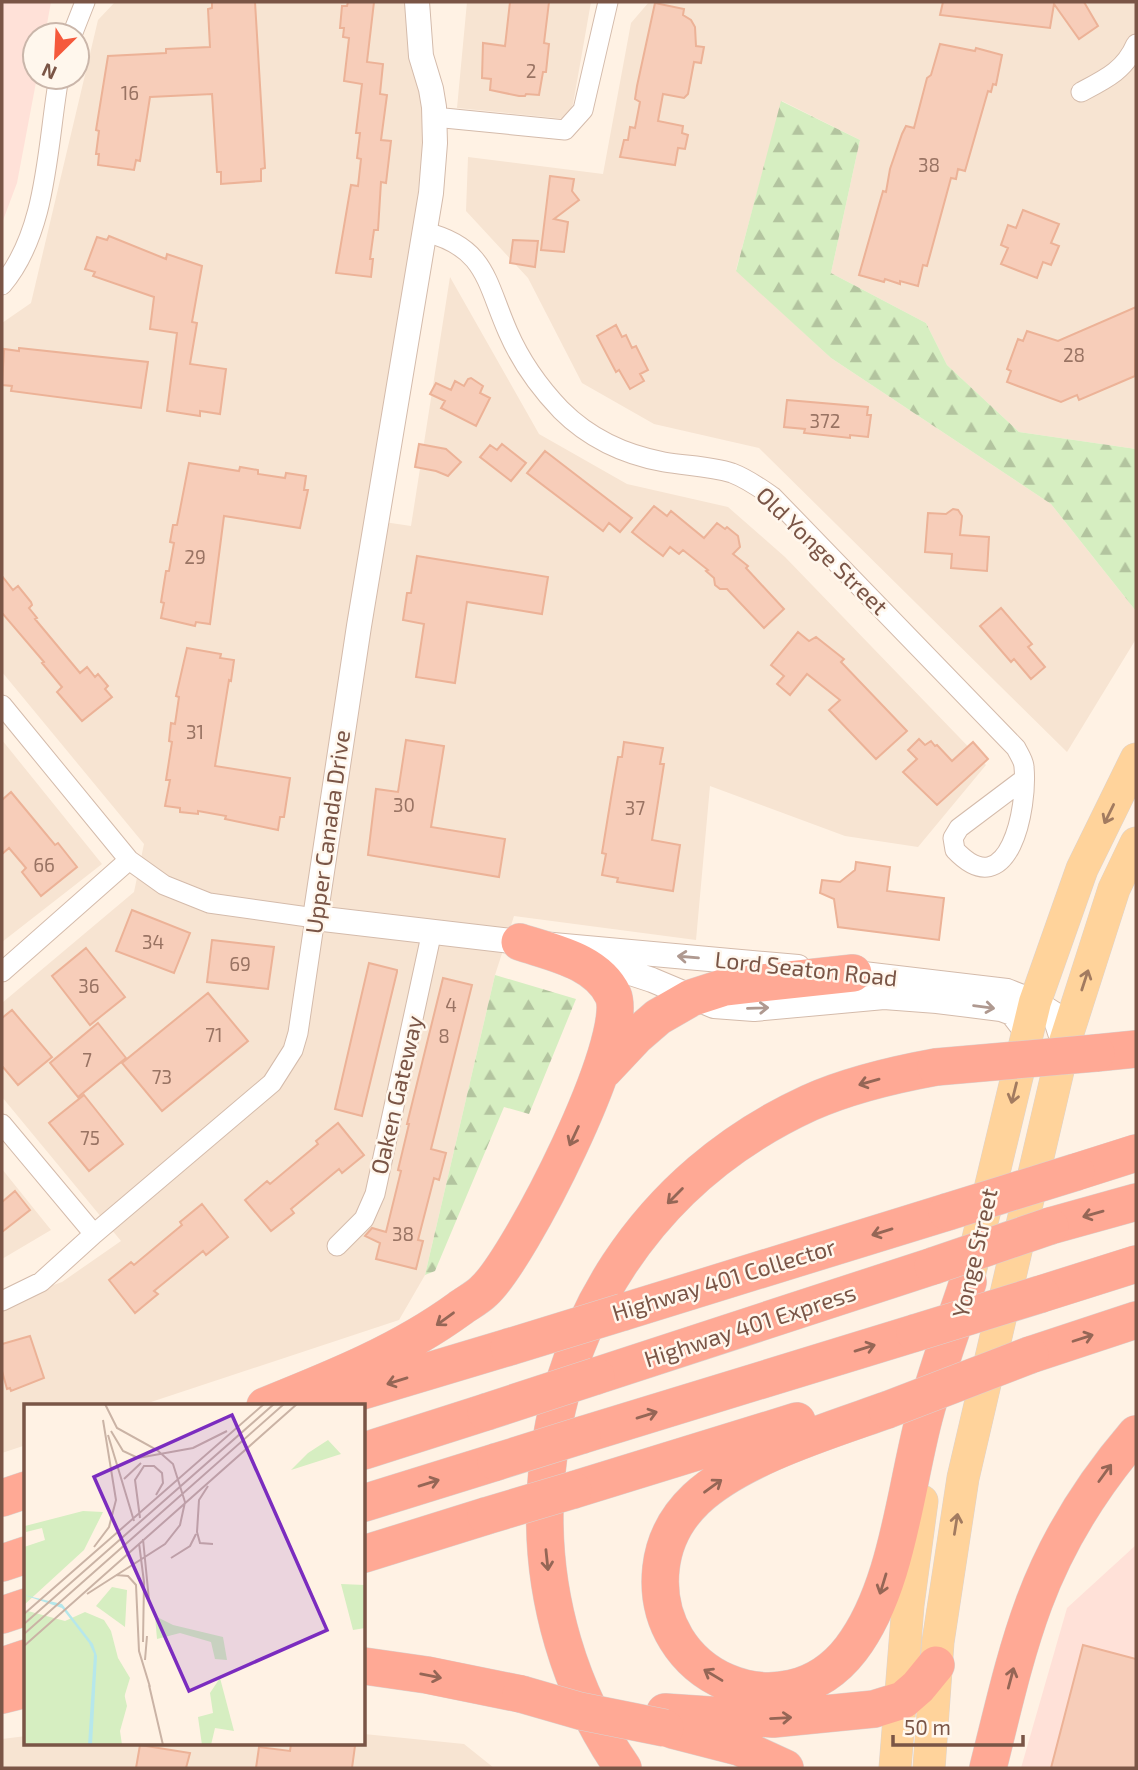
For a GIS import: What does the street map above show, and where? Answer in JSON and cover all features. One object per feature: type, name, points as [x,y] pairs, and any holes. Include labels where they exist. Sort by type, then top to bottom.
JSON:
[{"type":"highway","points":[[270,1404],[336,1378],[427,1332],[486,1290],[533,1222],[601,1073],[616,1017],[615,998],[601,975],[520,942]]},
{"type":"highway","points":[[601,1073],[658,1017],[691,998],[725,988],[853,973]]},
{"type":"highway","points":[[623,1768],[590,1710],[569,1661],[556,1617],[545,1549],[546,1474],[555,1411],[570,1360],[589,1315],[620,1264],[678,1193],[731,1149],[789,1113],[831,1094],[875,1080],[936,1067],[1080,1049],[1136,1049]]},
{"type":"highway","name":"Highway 401 Collector","points":[[319,1404],[1136,1153]]},
{"type":"highway","name":"Highway 401 Express","points":[[366,1450],[1050,1226],[1136,1202]]},
{"type":"highway","points":[[366,1502],[1136,1264]]},
{"type":"highway","points":[[890,1401],[739,1469],[700,1496],[678,1519],[663,1555],[661,1606],[678,1643],[705,1670],[725,1682],[749,1689],[770,1690],[800,1686],[837,1664],[862,1634],[878,1599],[890,1560],[924,1418],[968,1282]]},
{"type":"highway","points":[[366,1553],[573,1490],[890,1401],[1136,1320]]},
{"type":"highway","points":[[988,1768],[1020,1645],[1044,1578],[1060,1543],[1080,1510],[1136,1434]]},
{"type":"highway","points":[[2,1498],[24,1491]]},
{"type":"highway","points":[[2,1563],[24,1556]]},
{"type":"highway","points":[[2,1615],[24,1608]]},
{"type":"highway","points":[[2,1666],[24,1659]]},
{"type":"highway","points":[[366,1665],[521,1694],[580,1711],[665,1720],[786,1718],[874,1709],[900,1701],[918,1687],[936,1665]]},
{"type":"highway","points":[[2,1695],[24,1690]]},
{"type":"highway","points":[[665,1720],[739,1747],[785,1768]]},
{"type":"main road","name":"Yonge Street","points":[[895,1768],[910,1581],[920,1512],[968,1282],[1035,1002],[1082,869],[1136,759]]},
{"type":"main road","name":"Yonge Street","points":[[929,1768],[936,1665],[963,1478],[1080,1049],[1114,889],[1136,843]]},
{"type":"street","points":[[78,21],[85,2]]},
{"type":"street","points":[[417,2],[421,56],[431,89],[435,143],[425,232]]},
{"type":"street","points":[[434,117],[565,130],[583,110],[608,2]]},
{"type":"street","points":[[1081,92],[1116,74],[1131,56],[1136,44]]},
{"type":"street","points":[[2,285],[17,264],[33,230],[57,91]]},
{"type":"street","name":"Old Yonge Street","points":[[425,232],[459,244],[477,261],[495,294],[516,349],[536,383],[579,427],[598,440],[662,462],[733,474],[752,482],[773,497],[1016,748],[1024,765],[1024,779],[1021,808],[1011,846],[1004,860],[992,867],[975,867],[955,850],[953,838],[959,828],[1024,779]]},
{"type":"street","name":"Upper Canada Drive","points":[[2,1300],[41,1282],[272,1083],[293,1050],[298,1033],[355,651],[425,232]]},
{"type":"street","name":"Lord Seaton Road","points":[[2,705],[129,860],[164,885],[209,903],[520,942],[853,973],[1007,991],[1035,1002],[1054,1014],[1080,1049]]},
{"type":"street","points":[[2,972],[129,860]]},
{"type":"street","name":"Oaken Gateway","points":[[337,1246],[364,1219],[375,1194],[432,931]]},
{"type":"street","name":"Lord Seaton Road","points":[[520,942],[587,958],[652,980],[714,1006],[754,1009],[884,997],[937,1001],[1002,1009],[1012,1013],[1029,1035]]},
{"type":"street","points":[[2,1124],[94,1234]]},
{"type":"shaded area","points":[[2,2],[51,2],[48,21],[21,21],[21,91],[34,91],[17,183],[2,223]]},
{"type":"shaded area","points":[[115,2],[411,2],[426,116],[412,250],[364,519],[411,526],[450,277],[539,434],[627,484],[728,507],[785,557],[986,765],[918,847],[845,836],[710,786],[696,940],[514,916],[495,975],[425,1275],[399,1320],[145,1404],[24,1404],[24,1446],[2,1453],[2,1303],[62,1282],[121,1241],[2,1097],[2,1003],[134,892],[144,844],[2,672],[2,323],[31,303],[81,91],[91,91],[91,50],[98,20]]},
{"type":"shaded area","points":[[467,2],[591,2],[573,104],[566,119],[457,108]]},
{"type":"shaded area","points":[[649,2],[1136,2],[1136,449],[1019,432],[947,365],[926,323],[831,273],[860,140],[782,101],[736,270],[831,358],[1051,504],[1136,611],[1136,639],[1067,752],[759,448],[654,424],[582,383],[528,278],[466,211],[468,157],[603,174],[631,23]]},
{"type":"shaded area","points":[[2,740],[102,864],[2,942]]},
{"type":"shaded area","points":[[2,1169],[51,1230],[2,1259]]},
{"type":"shaded area","points":[[1136,1545],[1136,1768],[1021,1768],[1067,1608]]},
{"type":"shaded area","points":[[366,1734],[464,1744],[494,1768],[2,1768],[2,1739],[24,1736],[24,1746],[366,1746]]},
{"type":"green space","points":[[781,101],[860,140],[831,273],[926,323],[947,365],[1019,432],[1136,449],[1136,611],[1051,504],[831,358],[736,271]]},
{"type":"green space","points":[[495,975],[576,999],[529,1114],[504,1107],[435,1271],[425,1275]]},
{"type":"building","points":[[212,2],[255,2],[265,168],[261,169],[261,181],[221,184],[221,172],[217,172],[212,94],[150,97],[140,161],[136,160],[134,170],[98,165],[99,154],[96,154],[99,131],[96,130],[108,56],[166,53],[166,49],[210,47],[208,9],[212,8]]},
{"type":"building","points":[[348,2],[374,2],[367,62],[383,64],[380,94],[387,95],[381,140],[391,141],[386,183],[381,182],[378,230],[374,230],[370,259],[373,259],[371,277],[336,273],[351,185],[358,186],[361,159],[357,158],[360,133],[356,133],[362,84],[344,81],[349,38],[343,37],[344,28],[340,28],[342,6],[347,6]]},
{"type":"building","points":[[510,2],[549,2],[544,43],[549,44],[546,72],[543,72],[539,95],[519,96],[490,90],[491,79],[482,78],[483,43],[505,46]]},
{"type":"building","points":[[943,2],[1084,2],[1098,26],[1079,39],[1054,4],[1050,28],[940,15]]},
{"type":"building","points":[[655,3],[684,9],[683,15],[691,20],[695,27],[696,46],[704,47],[701,63],[694,62],[688,94],[684,98],[663,94],[658,121],[683,126],[682,133],[688,135],[685,149],[678,148],[675,165],[620,157],[624,140],[628,140],[630,127],[635,128],[640,102],[635,99],[637,86]]},
{"type":"building","points":[[940,44],[975,51],[976,48],[1002,55],[996,85],[993,84],[991,92],[988,91],[965,171],[958,169],[956,179],[951,178],[927,266],[923,265],[918,286],[885,279],[884,282],[859,275],[902,134],[906,126],[914,128],[927,78],[931,75]]},
{"type":"building","points":[[550,176],[574,179],[572,191],[579,200],[554,219],[568,222],[564,252],[541,250]]},
{"type":"building","points":[[1023,210],[1059,224],[1051,243],[1059,246],[1051,265],[1043,262],[1037,278],[1001,264],[1008,248],[1001,245],[1008,225],[1016,228]]},
{"type":"building","points":[[109,236],[166,259],[167,254],[202,266],[192,322],[197,323],[190,364],[226,369],[220,414],[200,411],[200,416],[167,411],[177,333],[150,329],[154,297],[93,276],[95,272],[85,269],[97,237],[107,240]]},
{"type":"building","points":[[513,240],[538,241],[535,267],[510,263]]},
{"type":"building","points":[[1136,307],[1135,376],[1079,400],[1077,395],[1061,402],[1007,382],[1011,371],[1007,369],[1018,339],[1023,341],[1027,331],[1058,341]]},
{"type":"building","points":[[616,325],[622,337],[626,335],[632,348],[636,346],[648,370],[640,374],[644,381],[630,389],[619,370],[616,372],[597,336]]},
{"type":"building","points":[[19,348],[148,362],[141,408],[11,391],[12,386],[2,385],[4,349],[19,351]]},
{"type":"building","points":[[471,378],[483,386],[480,393],[490,398],[476,426],[441,408],[445,401],[430,394],[436,383],[451,390],[455,381],[464,386]]},
{"type":"building","points":[[787,400],[868,407],[867,415],[871,415],[868,437],[850,435],[850,438],[804,433],[805,429],[784,427]]},
{"type":"building","points":[[419,444],[446,449],[461,462],[448,476],[415,467]]},
{"type":"building","points":[[502,444],[526,463],[511,481],[480,457],[490,445],[497,450]]},
{"type":"building","points":[[545,451],[632,518],[620,532],[609,523],[603,531],[527,473]]},
{"type":"building","points":[[189,463],[239,471],[240,467],[258,470],[258,474],[285,478],[286,473],[306,476],[304,490],[308,490],[300,528],[224,516],[210,624],[196,622],[195,626],[161,618],[166,571],[169,571],[174,543],[170,542],[173,525],[177,525]]},
{"type":"building","points":[[654,506],[667,516],[671,511],[704,538],[717,523],[725,529],[727,527],[738,536],[740,547],[733,554],[748,566],[746,568],[784,609],[764,628],[727,589],[720,589],[715,585],[714,578],[706,571],[708,570],[683,550],[679,554],[670,547],[663,556],[647,544],[632,532]]},
{"type":"building","points":[[953,509],[958,510],[962,516],[960,535],[989,537],[987,571],[951,568],[952,554],[925,552],[928,513],[946,514]]},
{"type":"building","points":[[417,556],[548,577],[542,614],[467,602],[455,683],[416,677],[424,624],[403,620]]},
{"type":"building","points":[[2,576],[13,590],[18,586],[31,602],[29,608],[37,618],[35,619],[80,673],[87,667],[95,677],[98,674],[108,686],[105,689],[112,697],[82,721],[57,692],[62,687],[42,663],[44,662],[2,613]]},
{"type":"building","points":[[1001,608],[1032,644],[1028,647],[1045,667],[1031,679],[1014,659],[1011,662],[980,626]]},
{"type":"building","points":[[798,632],[809,641],[816,637],[844,659],[841,662],[907,731],[876,759],[829,710],[840,700],[807,674],[790,695],[777,684],[784,676],[771,665]]},
{"type":"building","points":[[187,648],[221,654],[220,658],[234,660],[215,766],[290,778],[284,817],[280,817],[278,830],[225,819],[226,816],[198,811],[198,814],[180,812],[180,808],[165,806],[170,780],[166,780],[172,742],[169,741],[171,723],[175,724],[179,697],[176,696]]},
{"type":"building","points":[[919,739],[925,745],[931,741],[937,745],[952,761],[973,742],[988,759],[937,805],[903,772],[917,759],[908,750]]},
{"type":"building","points":[[406,740],[444,746],[431,827],[505,839],[499,877],[368,855],[376,789],[398,792]]},
{"type":"building","points":[[624,742],[663,748],[660,764],[664,764],[652,840],[680,845],[673,891],[617,882],[618,878],[602,875],[606,854],[602,853],[611,798],[618,757],[622,757]]},
{"type":"building","points":[[11,792],[77,867],[41,896],[22,872],[26,868],[9,848],[2,854],[2,800]]},
{"type":"building","points":[[856,862],[890,867],[887,891],[944,898],[939,940],[838,927],[834,899],[820,893],[822,880],[840,882],[855,870]]},
{"type":"building","points":[[132,910],[190,933],[174,973],[116,951]]},
{"type":"building","points":[[212,940],[274,947],[268,989],[207,982]]},
{"type":"building","points":[[86,948],[125,997],[90,1025],[52,976]]},
{"type":"building","points":[[369,963],[397,972],[362,1116],[335,1109]]},
{"type":"building","points":[[443,978],[472,985],[431,1149],[446,1153],[439,1180],[434,1178],[418,1240],[423,1241],[416,1269],[376,1259],[380,1243],[365,1236],[372,1228],[386,1232],[401,1171],[398,1170],[407,1124]]},
{"type":"building","points":[[208,993],[248,1041],[162,1111],[122,1063]]},
{"type":"building","points":[[12,1010],[52,1057],[18,1085],[2,1066],[2,1018]]},
{"type":"building","points":[[98,1023],[126,1058],[78,1097],[50,1063]]},
{"type":"building","points":[[84,1095],[123,1144],[89,1171],[49,1123]]},
{"type":"building","points":[[338,1123],[364,1155],[342,1173],[339,1169],[291,1209],[294,1213],[271,1231],[245,1200],[267,1181],[270,1184],[318,1144],[316,1141]]},
{"type":"building","points":[[15,1191],[30,1210],[2,1232],[2,1202]]},
{"type":"building","points":[[202,1204],[228,1237],[206,1255],[203,1251],[154,1291],[158,1294],[135,1313],[109,1280],[131,1262],[134,1265],[182,1225],[180,1222]]},
{"type":"building","points":[[30,1336],[44,1378],[11,1391],[10,1388],[7,1389],[2,1371],[2,1344]]},
{"type":"building","points":[[1083,1645],[1136,1659],[1136,1768],[1051,1768]]},
{"type":"building","points":[[140,1746],[190,1753],[186,1768],[136,1768]]},
{"type":"building","points":[[291,1746],[355,1746],[352,1768],[256,1768],[259,1747],[290,1751]]}]
